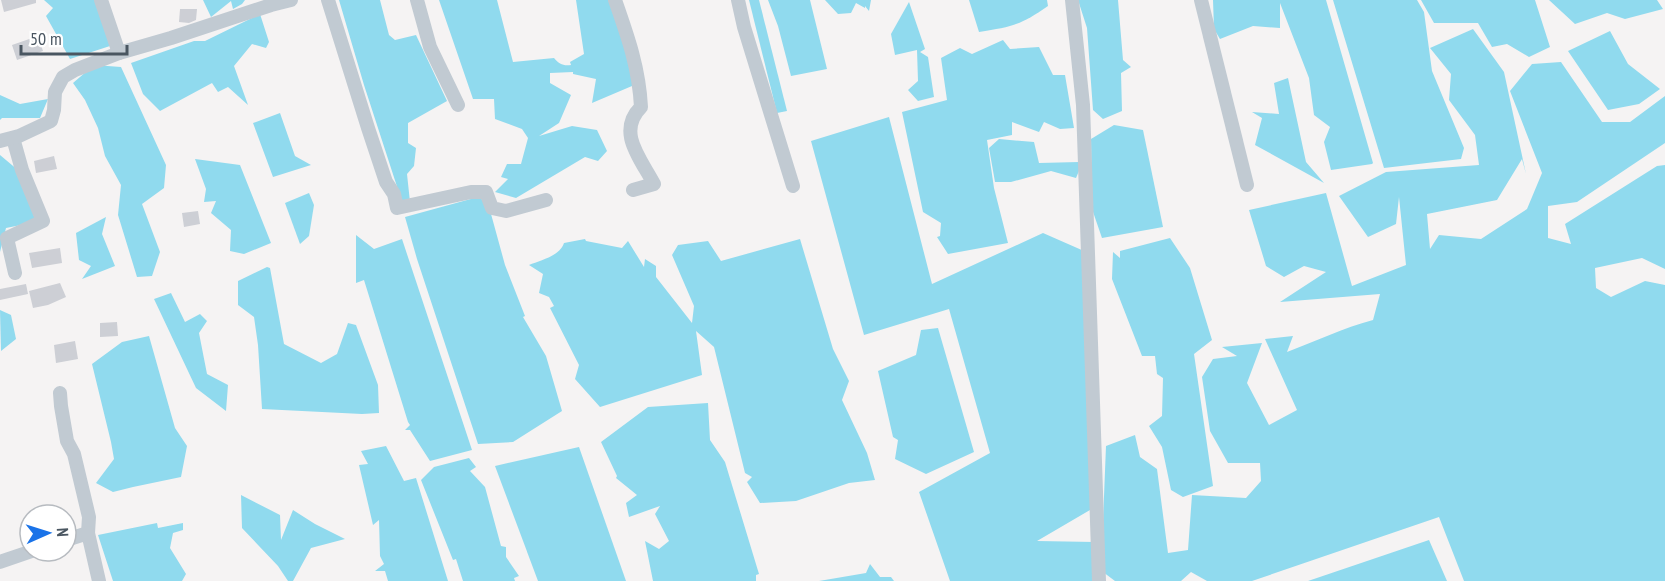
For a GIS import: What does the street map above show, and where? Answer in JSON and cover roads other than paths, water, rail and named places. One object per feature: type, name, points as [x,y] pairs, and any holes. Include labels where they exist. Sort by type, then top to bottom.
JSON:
[{"type":"street","points":[[101,0],[118,53]]},
{"type":"street","points":[[15,273],[7,238],[43,221],[7,140],[51,121],[55,92],[63,77],[118,53],[291,0]]},
{"type":"street","points":[[328,0],[368,128],[387,182],[394,194],[397,208],[471,192],[486,192],[492,208],[506,211],[546,200]]},
{"type":"street","points":[[417,0],[430,47],[458,105]]},
{"type":"street","points":[[615,0],[630,40],[640,90],[641,107],[633,115],[629,128],[634,149],[654,184],[633,190]]},
{"type":"street","points":[[738,0],[744,27],[793,186]]},
{"type":"street","points":[[1072,0],[1083,105],[1099,581]]},
{"type":"street","points":[[1202,0],[1247,185]]},
{"type":"street","points":[[60,393],[68,441],[74,454],[89,517],[88,533],[99,581]]},
{"type":"street","points":[[78,536],[88,533]]},
{"type":"street","points":[[0,562],[18,556]]},
{"type":"water","points":[[44,0],[95,0],[110,46],[70,59],[46,16],[53,8]]},
{"type":"water","points":[[203,0],[245,0],[233,9],[231,1],[211,17]]},
{"type":"water","points":[[339,0],[380,0],[389,35],[395,40],[416,35],[447,101],[408,123],[408,143],[416,148],[414,166],[407,174],[410,202],[403,205],[364,85]]},
{"type":"water","points":[[439,0],[497,0],[513,62],[554,58],[561,64],[571,65],[570,62],[584,54],[576,0],[610,0],[636,67],[632,86],[592,103],[596,79],[573,74],[573,72],[550,73],[550,83],[571,95],[559,123],[539,136],[572,126],[597,130],[607,151],[598,161],[585,157],[516,198],[495,192],[508,179],[501,177],[507,164],[521,164],[528,138],[522,129],[495,119],[494,99],[473,99]]},
{"type":"water","points":[[749,0],[759,0],[787,111],[777,113]]},
{"type":"water","points":[[768,0],[810,0],[827,69],[791,76],[778,26]]},
{"type":"water","points":[[825,0],[871,0],[869,11],[865,6],[865,8],[856,3],[851,13],[838,14]]},
{"type":"water","points":[[969,0],[1047,0],[1048,6],[1015,24],[979,32]]},
{"type":"water","points":[[1078,0],[1118,0],[1123,60],[1131,67],[1121,73],[1122,111],[1103,119],[1093,110],[1087,28]]},
{"type":"water","points":[[1213,0],[1326,0],[1372,164],[1331,170],[1324,142],[1330,127],[1314,115],[1309,78],[1280,3],[1280,28],[1253,26],[1220,39],[1214,29]]},
{"type":"water","points":[[1333,0],[1417,0],[1424,12],[1432,71],[1464,148],[1461,159],[1384,168]]},
{"type":"water","points":[[1421,0],[1535,0],[1550,47],[1529,57],[1507,44],[1492,47],[1478,23],[1434,23]]},
{"type":"water","points":[[1549,0],[1657,0],[1663,9],[1625,19],[1607,13],[1575,24]]},
{"type":"water","points":[[909,2],[925,49],[920,52],[928,57],[934,97],[918,101],[908,90],[918,81],[917,50],[895,55],[891,34]]},
{"type":"water","points":[[260,14],[269,42],[266,48],[252,44],[234,66],[248,105],[228,87],[218,92],[212,83],[160,111],[143,94],[131,63],[194,41],[205,41]]},
{"type":"water","points":[[1473,29],[1504,72],[1526,174],[1522,159],[1497,200],[1427,214],[1430,249],[1439,235],[1481,239],[1527,209],[1542,173],[1510,91],[1532,64],[1561,62],[1602,122],[1630,122],[1665,96],[1665,143],[1577,202],[1548,206],[1548,238],[1571,244],[1565,224],[1657,166],[1665,165],[1665,269],[1642,258],[1595,268],[1596,288],[1611,297],[1645,281],[1665,285],[1665,581],[1464,581],[1439,517],[1252,581],[1207,581],[1191,572],[1181,581],[1115,581],[1103,572],[1106,446],[1135,435],[1140,457],[1157,469],[1168,553],[1188,550],[1192,495],[1246,498],[1261,481],[1260,463],[1228,463],[1210,431],[1202,377],[1213,359],[1237,356],[1222,347],[1262,343],[1247,383],[1269,425],[1297,410],[1265,339],[1293,336],[1287,352],[1373,320],[1380,294],[1280,302],[1326,272],[1304,266],[1284,277],[1266,266],[1249,210],[1326,193],[1352,286],[1406,265],[1399,197],[1396,224],[1368,237],[1339,196],[1386,172],[1479,165],[1475,135],[1449,100],[1451,74],[1430,48]]},
{"type":"water","points":[[1610,31],[1628,64],[1660,89],[1639,104],[1608,110],[1568,51]]},
{"type":"water","points":[[1003,40],[1010,49],[1039,47],[1053,75],[1065,75],[1074,128],[1060,129],[1044,122],[1039,132],[1012,122],[1012,135],[987,140],[994,188],[1008,243],[948,254],[937,237],[940,236],[941,223],[923,212],[902,112],[947,100],[941,58],[960,48],[972,54]]},
{"type":"water","points":[[94,65],[121,67],[166,165],[164,188],[142,204],[160,252],[152,276],[137,277],[118,215],[121,185],[105,156],[98,128],[85,100],[73,83]]},
{"type":"water","points":[[1288,78],[1306,162],[1324,183],[1255,145],[1262,118],[1252,112],[1279,114],[1274,83]]},
{"type":"water","points":[[0,95],[20,104],[48,99],[40,118],[2,118],[0,120]]},
{"type":"water","points":[[280,113],[295,156],[311,165],[273,177],[253,123]]},
{"type":"water","points":[[889,117],[932,284],[1043,233],[1084,251],[1093,479],[1090,510],[1037,541],[1095,542],[1096,581],[950,581],[919,492],[990,453],[949,309],[864,335],[811,141]]},
{"type":"water","points":[[1114,125],[1143,130],[1163,227],[1102,238],[1092,209],[1091,139]]},
{"type":"water","points":[[999,139],[1034,142],[1039,163],[1079,162],[1081,166],[1076,178],[1051,171],[1011,182],[995,182],[989,148]]},
{"type":"water","points":[[0,155],[19,171],[36,222],[6,228],[0,252]]},
{"type":"water","points":[[195,159],[240,165],[271,243],[244,254],[230,251],[231,230],[211,213],[216,201],[204,202],[206,189]]},
{"type":"water","points":[[309,193],[314,205],[309,236],[300,244],[285,203]]},
{"type":"water","points":[[478,197],[488,203],[505,265],[525,316],[523,317],[546,356],[562,411],[513,442],[478,444],[405,217]]},
{"type":"water","points":[[106,217],[102,234],[115,266],[82,279],[91,266],[79,260],[76,233]]},
{"type":"water","points":[[356,235],[374,249],[402,239],[472,450],[430,461],[410,430],[405,430],[410,425],[364,280],[356,283]]},
{"type":"water","points":[[1170,238],[1190,268],[1212,340],[1194,354],[1213,486],[1183,497],[1171,490],[1162,447],[1149,426],[1162,416],[1163,378],[1157,374],[1155,356],[1142,356],[1112,279],[1113,252],[1120,258],[1120,251]]},
{"type":"water","points":[[585,239],[622,248],[628,241],[644,267],[645,259],[656,266],[656,277],[692,323],[694,306],[672,255],[678,245],[708,241],[721,261],[800,239],[833,349],[849,381],[842,400],[867,453],[875,480],[849,483],[796,501],[760,503],[747,482],[752,477],[745,473],[714,347],[696,331],[702,375],[600,407],[575,379],[579,365],[550,308],[554,306],[549,297],[539,293],[543,274],[529,265],[559,251],[564,243]]},
{"type":"water","points":[[267,267],[270,268],[284,344],[321,363],[337,354],[348,323],[356,325],[378,385],[379,413],[262,409],[254,317],[238,305],[238,281]]},
{"type":"water","points":[[171,293],[185,322],[200,314],[207,321],[199,333],[207,374],[228,385],[226,411],[196,388],[154,299]]},
{"type":"water","points":[[0,310],[11,315],[16,339],[1,351]]},
{"type":"water","points":[[938,328],[974,452],[926,474],[895,459],[898,440],[893,437],[878,371],[916,355],[921,330]]},
{"type":"water","points":[[149,336],[175,428],[187,446],[181,477],[113,492],[96,483],[114,459],[92,364],[122,342]]},
{"type":"water","points":[[708,403],[710,440],[725,462],[759,574],[756,575],[756,581],[653,581],[645,541],[659,549],[669,541],[655,514],[660,506],[629,517],[626,503],[637,495],[616,478],[601,442],[648,407]]},
{"type":"water","points":[[386,446],[404,481],[416,478],[448,581],[388,581],[385,571],[375,571],[384,564],[380,556],[379,520],[373,525],[359,465],[368,464],[361,451]]},
{"type":"water","points":[[579,447],[626,581],[538,581],[495,466]]},
{"type":"water","points":[[469,458],[476,467],[470,471],[485,487],[501,546],[506,547],[506,557],[519,576],[514,578],[515,581],[463,581],[456,559],[453,560],[421,480],[434,467]]},
{"type":"water","points":[[241,495],[280,515],[281,540],[293,510],[345,539],[311,548],[293,581],[288,581],[278,566],[242,528]]},
{"type":"water","points":[[157,523],[158,528],[183,523],[183,530],[173,533],[170,548],[186,574],[182,581],[113,581],[98,535]]},
{"type":"water","points":[[1429,540],[1447,581],[1308,581]]},
{"type":"water","points":[[870,564],[880,577],[891,577],[894,581],[819,581],[866,573]]}]
